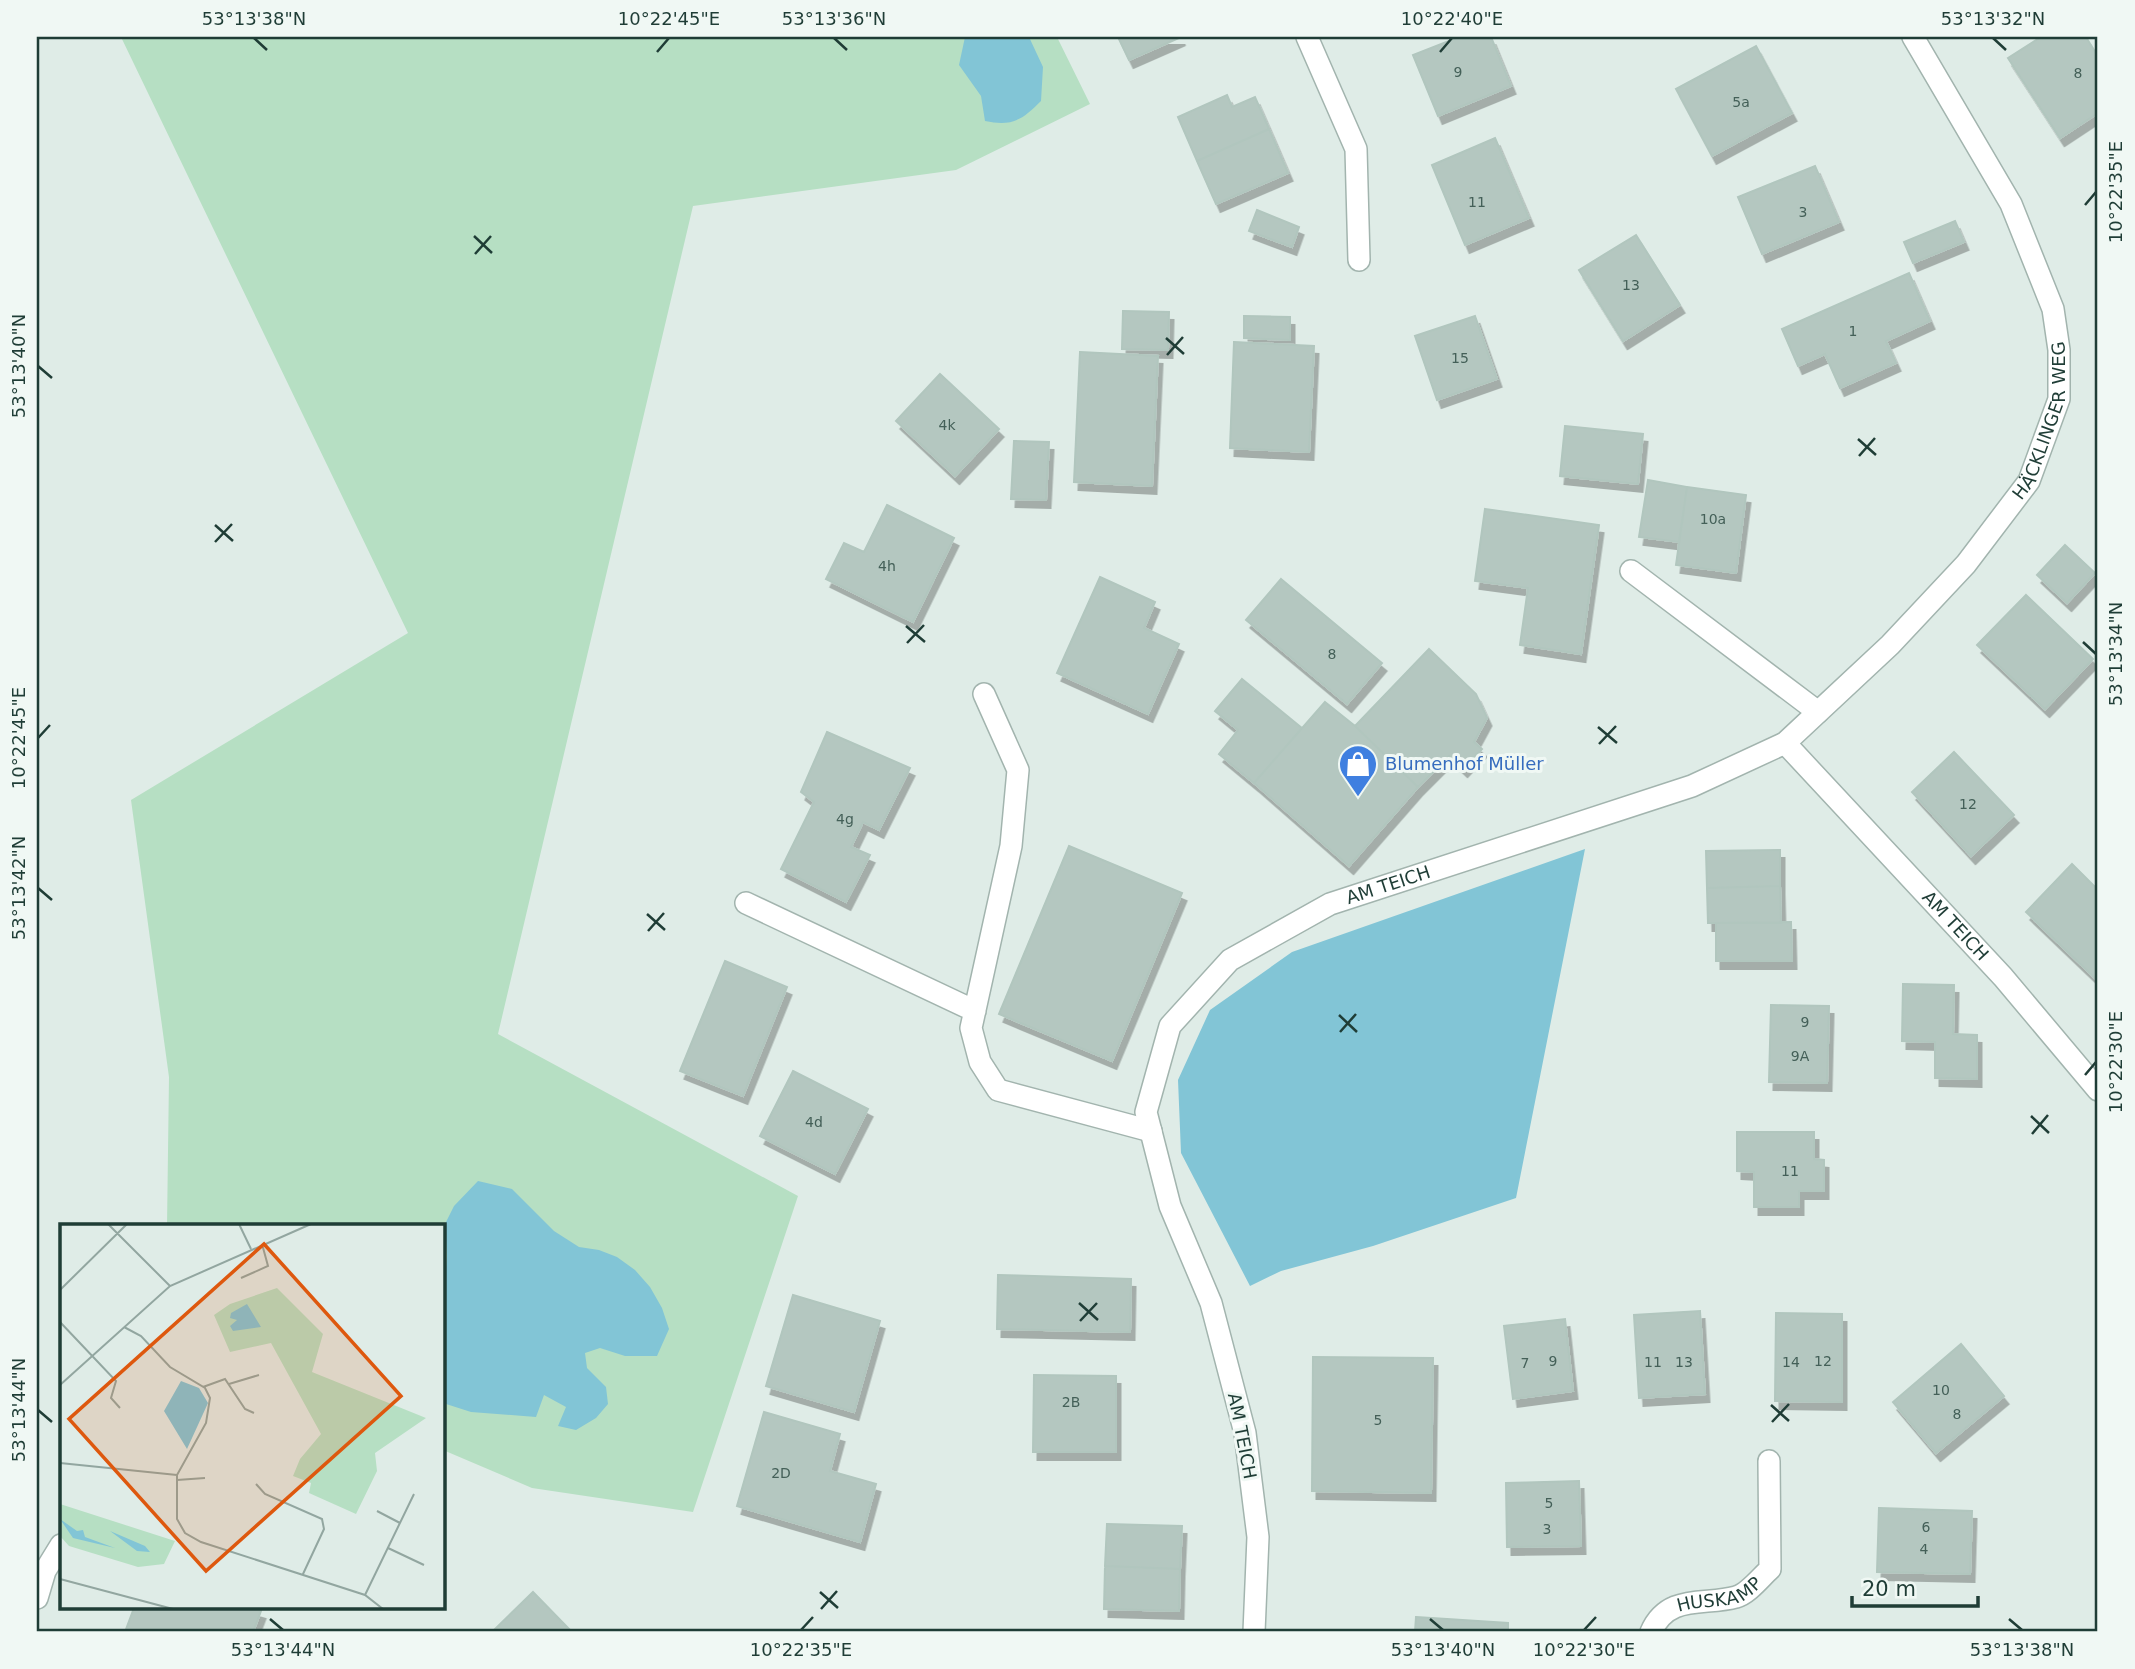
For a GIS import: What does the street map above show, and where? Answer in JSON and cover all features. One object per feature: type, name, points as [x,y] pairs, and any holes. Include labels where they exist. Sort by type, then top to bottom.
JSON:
[{"type":"street","points":[[1307,37],[1356,149],[1359,260]]},
{"type":"street","name":"HÄCKLINGER WEG","points":[[1785,743],[1890,645],[1966,564],[2029,481],[2059,399],[2060,349],[2053,309],[2011,204],[1913,37]]},
{"type":"street","points":[[1631,571],[1818,712]]},
{"type":"street","points":[[984,694],[1018,769],[1011,846],[971,1028],[980,1062],[998,1090],[1151,1131]]},
{"type":"street","name":"AM TEICH","points":[[1254,1632],[1258,1537],[1245,1433],[1212,1303],[1170,1206],[1146,1112],[1170,1026],[1230,960],[1330,904],[1692,786],[1785,743],[2003,978],[2098,1090]]},
{"type":"street","points":[[746,903],[975,1010]]},
{"type":"street","name":"HUSKAMP","points":[[1651,1632],[1657,1620],[1687,1602],[1739,1597],[1770,1569],[1769,1461]]},
{"type":"street","points":[[37,1598],[45,1571],[60,1547]]},
{"type":"green space","points":[[121,37],[1057,37],[1090,104],[956,170],[693,206],[498,1034],[798,1196],[693,1512],[532,1488],[444,1450],[444,1224],[167,1224],[169,1077],[131,800],[408,633]]},
{"type":"water","points":[[965,37],[1029,37],[1043,67],[1041,101],[1029,113],[1010,122],[985,121],[981,96],[959,65]]},
{"type":"water","points":[[1585,849],[1516,1198],[1373,1246],[1281,1271],[1250,1286],[1181,1153],[1178,1080],[1210,1010],[1292,952]]},
{"type":"water","points":[[478,1181],[512,1189],[554,1231],[579,1247],[599,1250],[617,1257],[635,1270],[650,1287],[662,1308],[669,1329],[657,1356],[625,1356],[600,1348],[585,1353],[587,1368],[606,1387],[608,1404],[596,1418],[576,1430],[558,1426],[566,1407],[544,1395],[536,1417],[471,1412],[444,1403],[444,1291],[447,1256],[445,1224],[454,1206]]},
{"type":"building","points":[[1118,37],[1181,37],[1129,60]]},
{"type":"building","points":[[1459,37],[1491,37],[1511,86],[1438,116],[1413,55]]},
{"type":"building","points":[[2041,37],[2086,37],[2098,57],[2098,113],[2060,138],[2008,58]]},
{"type":"building","points":[[1756,46],[1792,113],[1712,156],[1676,89]]},
{"type":"building","points":[[1227,95],[1232,107],[1255,97],[1269,129],[1197,161],[1178,117]]},
{"type":"building","points":[[1269,129],[1288,173],[1216,204],[1197,161]]},
{"type":"building","points":[[1495,138],[1529,218],[1465,245],[1432,165]]},
{"type":"building","points":[[1815,166],[1839,222],[1762,254],[1738,197]]},
{"type":"building","points":[[1257,210],[1299,227],[1292,247],[1249,231]]},
{"type":"building","points":[[1955,221],[1964,242],[1913,263],[1904,242]]},
{"type":"building","points":[[1636,235],[1680,305],[1623,341],[1579,270]]},
{"type":"building","points":[[1909,273],[1930,321],[1886,341],[1896,363],[1840,388],[1825,354],[1798,366],[1782,329]]},
{"type":"building","points":[[1123,311],[1169,312],[1168,350],[1122,349]]},
{"type":"building","points":[[1244,316],[1290,317],[1290,340],[1244,338]]},
{"type":"building","points":[[1475,316],[1497,379],[1437,400],[1415,336]]},
{"type":"building","points":[[1234,342],[1314,346],[1309,452],[1230,448]]},
{"type":"building","points":[[1080,352],[1158,356],[1152,486],[1074,482]]},
{"type":"building","points":[[940,374],[999,429],[955,476],[896,421]]},
{"type":"building","points":[[1565,426],[1643,434],[1638,484],[1560,476]]},
{"type":"building","points":[[1014,441],[1049,442],[1046,500],[1011,499]]},
{"type":"building","points":[[1648,480],[1687,487],[1679,542],[1639,537]]},
{"type":"building","points":[[1687,487],[1746,495],[1736,573],[1676,565]]},
{"type":"building","points":[[887,505],[954,538],[913,622],[826,579],[844,543],[864,552]]},
{"type":"building","points":[[1485,509],[1599,525],[1581,654],[1520,645],[1528,588],[1475,581]]},
{"type":"building","points":[[2065,545],[2095,573],[2067,603],[2037,575]]},
{"type":"building","points":[[1100,577],[1155,602],[1144,628],[1179,644],[1148,714],[1057,673]]},
{"type":"building","points":[[1281,579],[1382,663],[1347,704],[1246,620]]},
{"type":"building","points":[[2026,595],[2093,659],[2045,709],[1977,645]]},
{"type":"building","points":[[1429,649],[1476,694],[1487,718],[1474,742],[1482,749],[1463,769],[1449,756],[1418,787],[1355,726]]},
{"type":"building","points":[[1242,679],[1302,728],[1254,783],[1219,754],[1238,730],[1215,711]]},
{"type":"building","points":[[1325,702],[1355,726],[1418,787],[1349,866],[1254,783]]},
{"type":"building","points":[[827,732],[910,768],[879,830],[863,822],[851,847],[870,855],[846,902],[781,869],[814,802],[801,792]]},
{"type":"building","points":[[1954,752],[2014,815],[1971,856],[1912,792]]},
{"type":"building","points":[[1069,846],[1182,893],[1112,1061],[999,1014]]},
{"type":"building","points":[[1780,850],[1780,886],[1707,888],[1706,851]]},
{"type":"building","points":[[2072,864],[2098,890],[2098,981],[2026,912]]},
{"type":"building","points":[[1780,886],[1781,923],[1708,923],[1707,888]]},
{"type":"building","points":[[1791,922],[1792,961],[1716,961],[1716,923]]},
{"type":"building","points":[[725,961],[787,987],[743,1096],[680,1071]]},
{"type":"building","points":[[1903,984],[1954,985],[1953,1034],[1977,1035],[1977,1079],[1935,1078],[1935,1042],[1902,1041]]},
{"type":"building","points":[[1771,1005],[1829,1006],[1827,1083],[1769,1082]]},
{"type":"building","points":[[793,1071],[868,1109],[835,1174],[760,1136]]},
{"type":"building","points":[[1737,1132],[1814,1132],[1814,1159],[1824,1160],[1824,1191],[1799,1191],[1799,1207],[1754,1207],[1754,1172],[1737,1171]]},
{"type":"building","points":[[998,1275],[1131,1279],[1130,1332],[997,1329]]},
{"type":"building","points":[[793,1295],[880,1321],[854,1412],[766,1386]]},
{"type":"building","points":[[1700,1311],[1705,1394],[1639,1398],[1634,1315]]},
{"type":"building","points":[[1776,1313],[1842,1314],[1842,1402],[1775,1401]]},
{"type":"building","points":[[1565,1319],[1573,1391],[1513,1399],[1504,1326]]},
{"type":"building","points":[[1961,1344],[2004,1396],[1936,1453],[1893,1402]]},
{"type":"building","points":[[1313,1357],[1433,1358],[1431,1493],[1312,1491]]},
{"type":"building","points":[[1034,1375],[1116,1376],[1116,1452],[1033,1452]]},
{"type":"building","points":[[764,1412],[840,1434],[830,1471],[876,1484],[860,1542],[737,1506]]},
{"type":"building","points":[[1579,1481],[1581,1546],[1507,1547],[1506,1483]]},
{"type":"building","points":[[1879,1508],[1972,1511],[1970,1574],[1877,1572]]},
{"type":"building","points":[[1107,1524],[1182,1526],[1180,1569],[1105,1566]]},
{"type":"building","points":[[1105,1566],[1180,1569],[1179,1611],[1104,1609]]},
{"type":"building","points":[[533,1592],[572,1632],[492,1632]]},
{"type":"building","points":[[133,1610],[261,1611],[253,1632],[125,1632]]},
{"type":"building","points":[[1416,1617],[1508,1623],[1508,1632],[1415,1632]]},
{"type":"place","name":"Blumenhof Müller","points":[[1358,798]]}]
